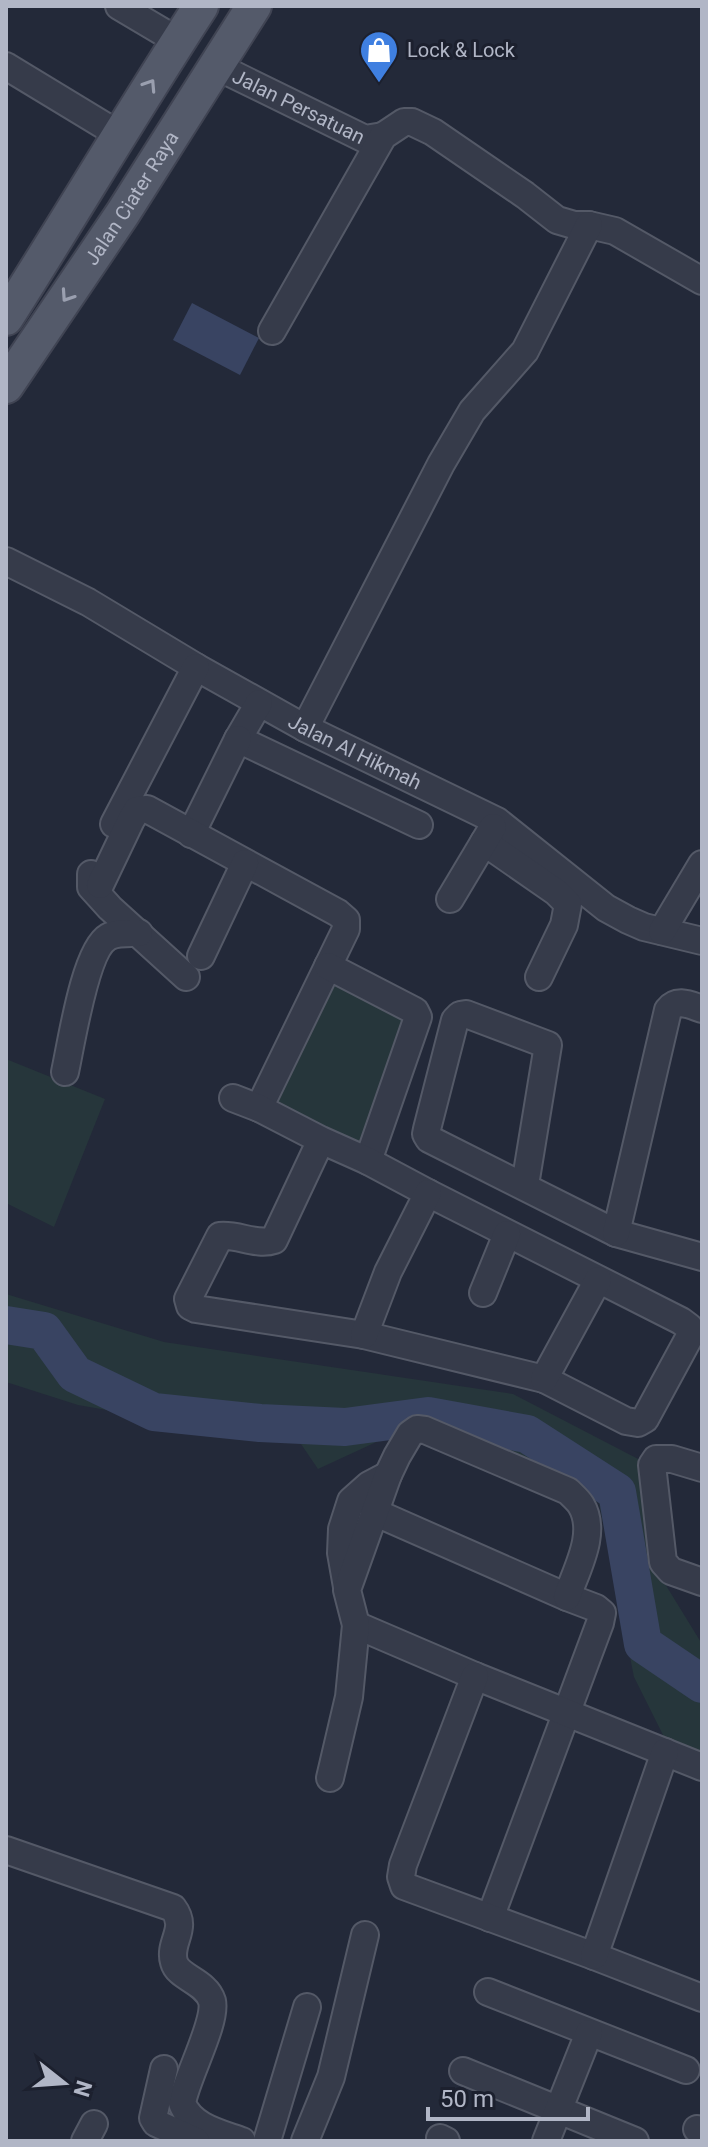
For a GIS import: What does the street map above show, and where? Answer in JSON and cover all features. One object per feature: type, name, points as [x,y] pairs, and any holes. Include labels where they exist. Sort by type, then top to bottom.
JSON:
[{"type":"main road","name":"Jalan Ciater Raya","points":[[6,318],[88,188],[118,134],[201,6]]},
{"type":"main road","name":"Jalan Ciater Raya","points":[[6,386],[123,213],[254,6]]},
{"type":"main road","points":[[88,188],[123,213]]},
{"type":"street","points":[[119,6],[178,41]]},
{"type":"street","points":[[6,66],[118,134]]},
{"type":"street","name":"Jalan Persatuan","points":[[216,66],[365,139],[383,136]]},
{"type":"street","points":[[272,331],[383,136],[404,122],[412,122],[433,132],[557,220],[615,231],[702,281]]},
{"type":"street","points":[[305,728],[441,464],[472,411],[525,351],[589,225]]},
{"type":"street","name":"Jalan Al Hikmah","points":[[6,561],[88,602],[196,667],[490,832],[606,908],[644,927],[702,941]]},
{"type":"street","points":[[196,667],[90,874],[91,887],[139,933],[193,966],[245,863]]},
{"type":"street","points":[[191,834],[259,703]]},
{"type":"street","points":[[238,739],[419,825]]},
{"type":"street","points":[[100,885],[137,810],[147,809],[346,920],[346,929],[259,1108]]},
{"type":"street","points":[[450,899],[490,832],[568,904],[564,925],[539,977]]},
{"type":"street","points":[[662,931],[702,864]]},
{"type":"street","points":[[65,1072],[96,949],[111,935],[139,933]]},
{"type":"street","points":[[328,966],[415,1011],[418,1017],[368,1161]]},
{"type":"street","points":[[616,1233],[668,1010],[672,1004],[680,1003],[702,1009]]},
{"type":"street","points":[[525,1185],[548,1045],[466,1014],[460,1015],[455,1020],[426,1134],[429,1139],[616,1233],[702,1257]]},
{"type":"street","points":[[233,1098],[368,1161],[689,1327],[690,1336],[645,1419],[638,1423],[626,1421],[544,1379],[364,1335],[196,1309],[189,1303],[188,1299],[220,1236],[264,1243],[274,1240],[321,1140]]},
{"type":"street","points":[[364,1335],[388,1272],[428,1193]]},
{"type":"street","points":[[483,1293],[507,1234]]},
{"type":"street","points":[[544,1379],[598,1280]]},
{"type":"street","points":[[347,1590],[388,1475],[410,1434],[417,1429],[568,1491],[581,1505],[588,1526],[587,1540],[567,1597]]},
{"type":"street","points":[[702,1468],[664,1458],[656,1459],[652,1465],[663,1562],[671,1571],[702,1582]]},
{"type":"street","points":[[330,1778],[349,1697],[356,1625],[341,1553],[342,1529],[351,1501],[369,1485],[388,1475]]},
{"type":"street","points":[[374,1512],[602,1613],[490,1918]]},
{"type":"street","points":[[356,1625],[702,1767]]},
{"type":"street","points":[[475,1676],[403,1865],[401,1877],[404,1886],[702,1998]]},
{"type":"street","points":[[594,1956],[665,1752]]},
{"type":"street","points":[[8,1855],[173,1908],[179,1917],[180,1928],[172,1956],[175,1967],[206,1990],[212,2003],[208,2027],[182,2103],[190,2117],[203,2126],[242,2141]]},
{"type":"street","points":[[305,2141],[331,2077],[365,1935]]},
{"type":"street","points":[[488,1992],[686,2070]]},
{"type":"street","points":[[267,2141],[307,2007]]},
{"type":"street","points":[[546,2141],[589,2033]]},
{"type":"street","points":[[164,2069],[153,2118],[156,2123],[196,2141]]},
{"type":"street","points":[[463,2071],[635,2141]]},
{"type":"shaded area","points":[[328,966],[415,1011],[368,1161],[253,1106]]},
{"type":"shaded area","points":[[6,1059],[105,1099],[54,1227],[6,1203]]},
{"type":"shaded area","points":[[6,1294],[164,1342],[513,1394],[642,1461],[659,1574],[702,1644],[702,1751],[666,1741],[634,1677],[599,1503],[468,1442],[385,1438],[318,1469],[301,1444],[78,1405],[6,1382]]},
{"type":"water","points":[[192,303],[259,338],[240,375],[173,340]]},
{"type":"waterway","points":[[6,1325],[44,1331],[75,1374],[154,1412],[260,1423],[345,1427],[428,1416],[527,1434],[617,1492],[643,1644],[702,1684]]},
{"type":"place","name":"Lock & Lock","points":[[379,84]]}]
